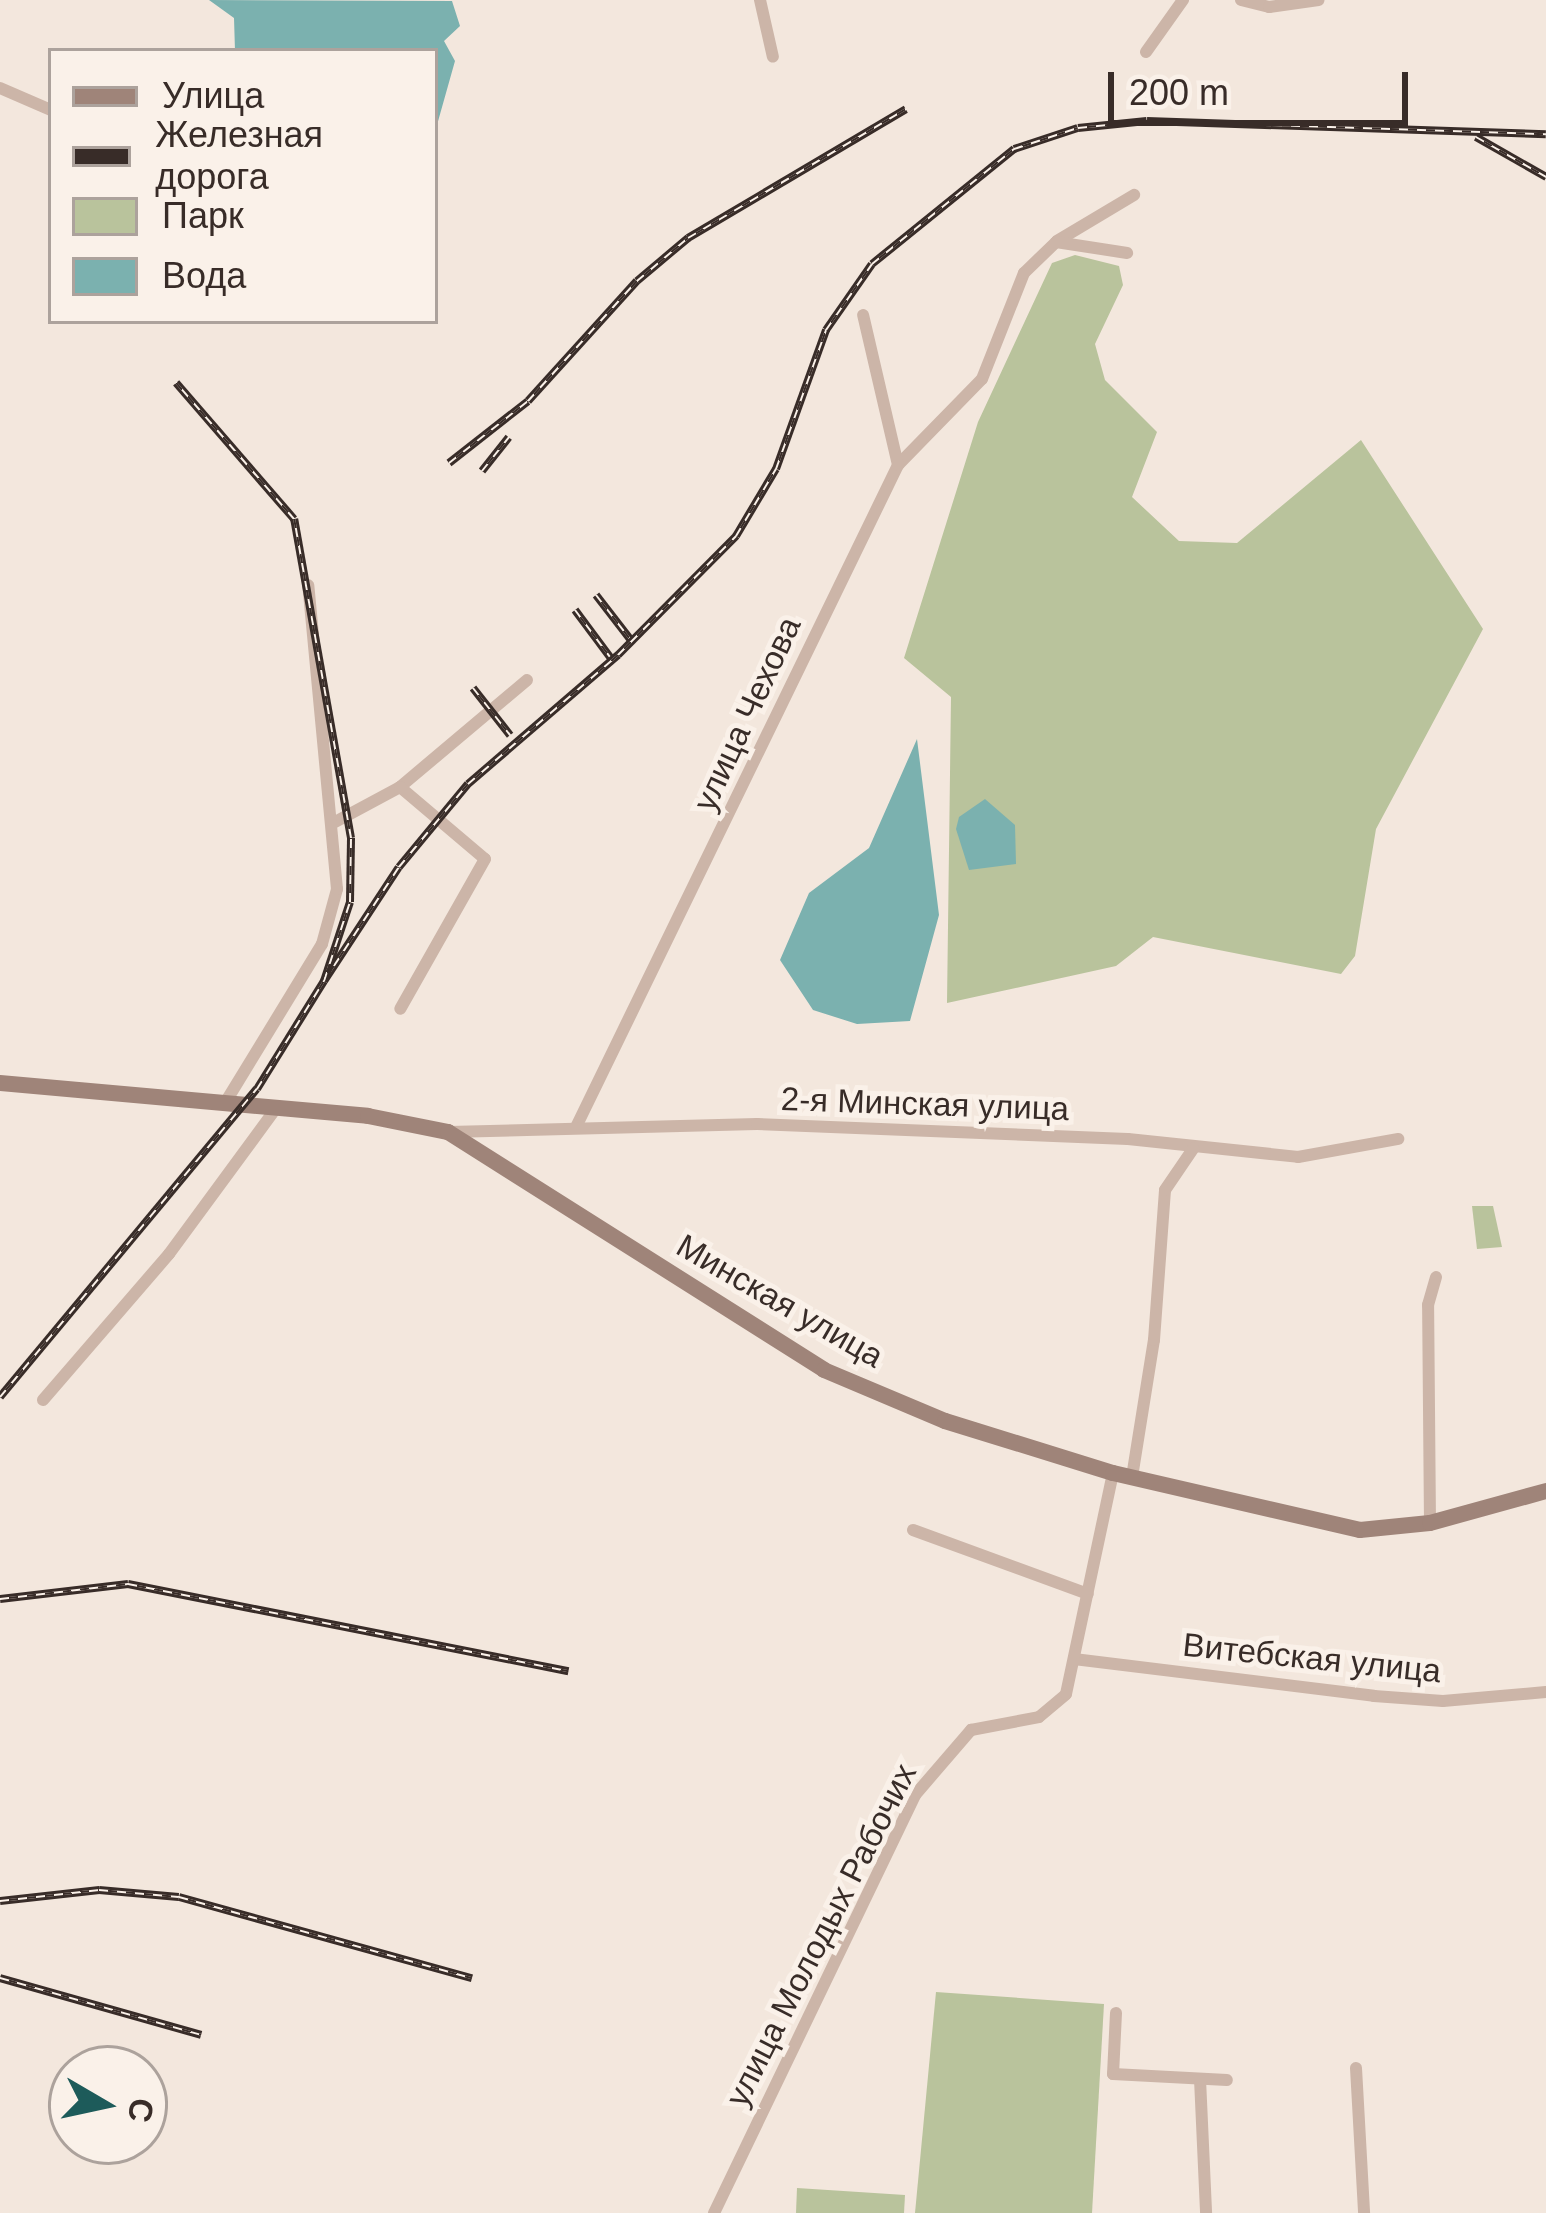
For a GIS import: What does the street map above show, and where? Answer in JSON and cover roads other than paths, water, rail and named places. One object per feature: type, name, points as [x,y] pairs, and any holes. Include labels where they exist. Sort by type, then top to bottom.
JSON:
[{"type":"main road","name":"Минская улица","points":[[0,1083],[277,1107],[448,1132],[824,1370],[945,1421],[1122,1475],[1360,1529],[1430,1523],[1546,1491]]},
{"type":"street","points":[[760,0],[773,57]]},
{"type":"street","points":[[1146,52],[1183,0]]},
{"type":"street","points":[[1241,0],[1269,8],[1318,0]]},
{"type":"street","points":[[0,88],[48,109]]},
{"type":"street","name":"улица Чехова","points":[[577,1125],[898,465],[982,379],[1024,273],[1056,242],[1134,195]]},
{"type":"street","points":[[1056,242],[1127,253]]},
{"type":"street","points":[[863,315],[898,465]]},
{"type":"street","points":[[225,1103],[322,944],[337,889],[335,822],[308,585]]},
{"type":"street","points":[[335,822],[400,788],[527,680]]},
{"type":"street","points":[[400,788],[484,859],[400,1009]]},
{"type":"street","points":[[43,1400],[169,1254],[277,1107]]},
{"type":"street","name":"2-я Минская улица","points":[[448,1132],[577,1125],[757,1124],[1128,1139],[1298,1157],[1398,1139]]},
{"type":"street","name":"улица Молодых Рабочих","points":[[713,2213],[915,1795],[971,1730],[1039,1717],[1066,1694],[1154,1340],[1165,1190],[1193,1149]]},
{"type":"street","points":[[1430,1523],[1428,1305],[1436,1277]]},
{"type":"street","points":[[914,1530],[1088,1594]]},
{"type":"street","name":"Витебская улица","points":[[1073,1659],[1443,1701],[1546,1692]]},
{"type":"street","points":[[1116,2013],[1113,2074],[1227,2080]]},
{"type":"street","points":[[1356,2068],[1364,2213]]},
{"type":"street","points":[[1200,2079],[1206,2213]]},
{"type":"water","points":[[209,0],[452,1],[460,26],[444,41],[455,61],[438,121],[438,48],[235,48],[234,18]]},
{"type":"water","points":[[917,739],[939,915],[910,1021],[857,1024],[813,1010],[780,960],[809,893],[869,848]]},
{"type":"water","points":[[985,799],[1015,825],[1016,864],[969,870],[956,829],[959,817]]},
{"type":"railway","points":[[449,463],[528,401],[637,281],[688,238],[906,109]]},
{"type":"railway","points":[[324,981],[399,867],[468,784],[618,655],[736,536],[776,469],[826,330],[872,264],[1014,149],[1078,128],[1147,121],[1546,134]]},
{"type":"railway","points":[[1476,137],[1546,177]]},
{"type":"railway","points":[[0,1397],[257,1089],[324,981],[350,902],[351,838],[294,519],[176,383]]},
{"type":"railway","points":[[482,471],[509,437]]},
{"type":"railway","points":[[596,595],[630,639]]},
{"type":"railway","points":[[575,610],[610,657]]},
{"type":"railway","points":[[473,688],[510,735]]},
{"type":"railway","points":[[0,1599],[128,1584],[568,1671]]},
{"type":"railway","points":[[0,1901],[99,1890],[179,1897],[472,1978]]},
{"type":"railway","points":[[0,1978],[201,2035]]}]
